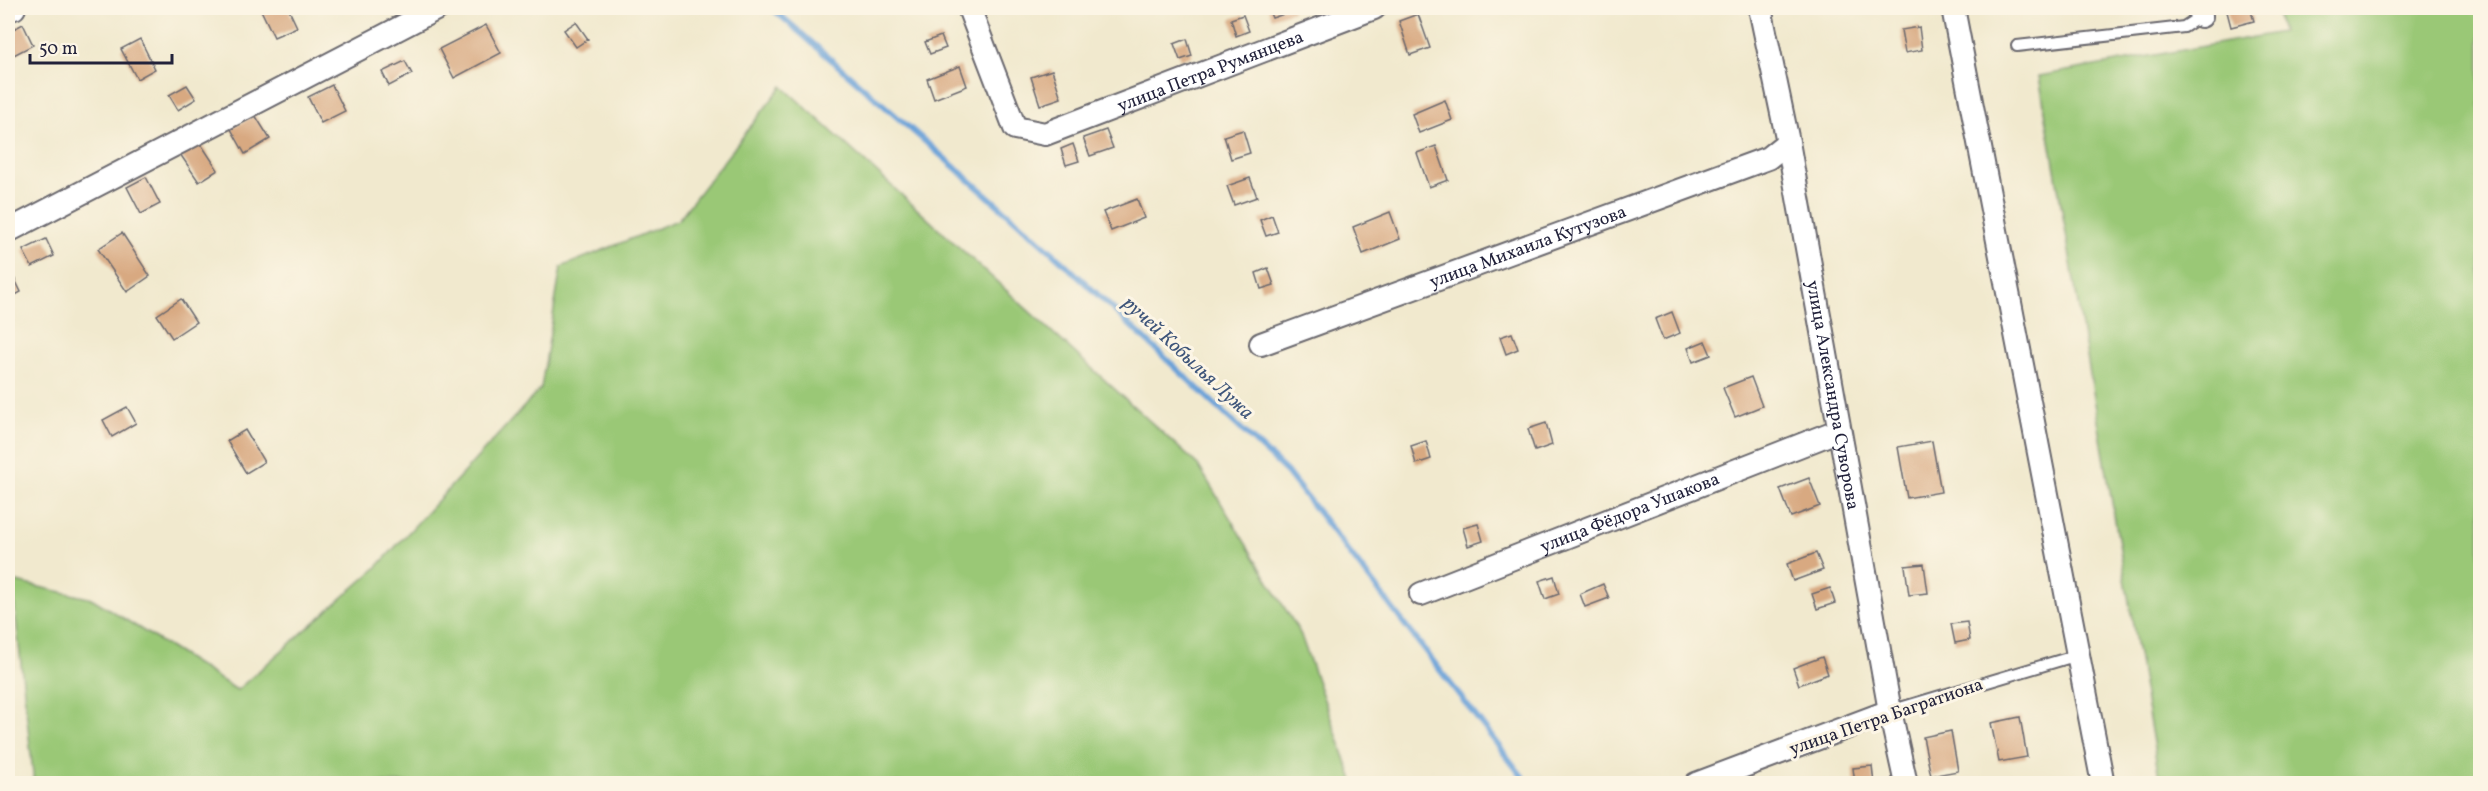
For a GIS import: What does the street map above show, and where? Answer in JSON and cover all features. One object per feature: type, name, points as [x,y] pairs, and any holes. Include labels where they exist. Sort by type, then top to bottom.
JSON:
[{"type":"street","points":[[8,10],[14,8]]},
{"type":"street","points":[[8,231],[438,8]]},
{"type":"street","name":"улица Петра Румянцева","points":[[969,8],[1015,128],[1045,134],[1374,8]]},
{"type":"street","name":"улица Александра Суворова","points":[[1760,8],[1788,142],[1838,431],[1890,711],[1906,783]]},
{"type":"street","points":[[1953,8],[2103,783]]},
{"type":"street","name":"улица Михаила Кутузова","points":[[1261,344],[1768,158],[1788,142]]},
{"type":"street","name":"улица Фёдора Ушакова","points":[[1421,594],[1838,431]]},
{"type":"street","name":"улица Петра Багратиона","points":[[1696,783],[1890,711]]},
{"type":"lane","points":[[2017,46],[2184,27],[2200,12]]},
{"type":"lane","name":"улица Петра Багратиона","points":[[1890,711],[2078,655]]},
{"type":"green space","points":[[2276,8],[2480,8],[2480,783],[2160,783],[2039,76],[2282,32]]},
{"type":"green space","points":[[782,86],[1198,465],[1300,633],[1354,783],[34,783],[12,581],[93,599],[237,690],[376,568],[541,388],[561,267],[678,220]]},
{"type":"building","points":[[260,8],[288,8],[297,27],[274,37]]},
{"type":"building","points":[[1268,8],[1292,8],[1293,11],[1272,18]]},
{"type":"building","points":[[2226,8],[2250,8],[2254,21],[2231,27]]},
{"type":"building","points":[[1418,14],[1430,48],[1410,55],[1399,21]]},
{"type":"building","points":[[1243,15],[1249,31],[1236,36],[1231,19]]},
{"type":"building","points":[[576,22],[588,39],[576,47],[564,30]]},
{"type":"building","points":[[23,24],[33,45],[8,58],[8,32]]},
{"type":"building","points":[[486,25],[501,53],[454,78],[439,49]]},
{"type":"building","points":[[1919,27],[1922,50],[1905,53],[1901,30]]},
{"type":"building","points":[[941,36],[946,48],[930,54],[925,42]]},
{"type":"building","points":[[140,39],[155,69],[137,79],[121,49]]},
{"type":"building","points":[[1187,39],[1192,56],[1180,60],[1174,44]]},
{"type":"building","points":[[405,61],[412,74],[389,86],[382,72]]},
{"type":"building","points":[[960,66],[967,86],[934,99],[927,79]]},
{"type":"building","points":[[1052,70],[1061,98],[1040,105],[1031,77]]},
{"type":"building","points":[[187,85],[196,99],[178,110],[169,95]]},
{"type":"building","points":[[332,85],[345,111],[321,123],[308,97]]},
{"type":"building","points":[[1445,100],[1452,120],[1419,133],[1412,114]]},
{"type":"building","points":[[255,115],[270,139],[245,154],[231,129]]},
{"type":"building","points":[[1106,130],[1113,148],[1090,156],[1083,138]]},
{"type":"building","points":[[1243,130],[1250,153],[1231,159],[1224,136]]},
{"type":"building","points":[[199,141],[218,170],[199,182],[180,154]]},
{"type":"building","points":[[1073,144],[1079,161],[1066,165],[1061,149]]},
{"type":"building","points":[[1436,146],[1448,180],[1429,187],[1417,153]]},
{"type":"building","points":[[146,177],[160,204],[141,214],[127,187]]},
{"type":"building","points":[[1250,178],[1257,197],[1234,205],[1227,186]]},
{"type":"building","points":[[1137,199],[1144,218],[1111,231],[1103,212]]},
{"type":"building","points":[[1390,212],[1400,239],[1363,254],[1353,227]]},
{"type":"building","points":[[1272,215],[1278,232],[1266,236],[1260,220]]},
{"type":"building","points":[[122,233],[150,276],[127,292],[98,249]]},
{"type":"building","points":[[46,239],[54,256],[32,267],[23,250]]},
{"type":"building","points":[[8,265],[21,292],[8,299]]},
{"type":"building","points":[[1268,268],[1274,285],[1261,289],[1256,273]]},
{"type":"building","points":[[181,299],[196,322],[172,338],[157,315]]},
{"type":"building","points":[[1672,312],[1680,333],[1663,340],[1655,319]]},
{"type":"building","points":[[1512,333],[1518,349],[1506,354],[1500,337]]},
{"type":"building","points":[[1705,341],[1711,355],[1693,362],[1688,348]]},
{"type":"building","points":[[1751,377],[1762,406],[1735,417],[1723,388]]},
{"type":"building","points":[[127,407],[136,423],[112,437],[103,420]]},
{"type":"building","points":[[1546,423],[1552,445],[1535,451],[1528,429]]},
{"type":"building","points":[[245,430],[264,462],[246,473],[227,441]]},
{"type":"building","points":[[1426,441],[1431,459],[1416,464],[1411,446]]},
{"type":"building","points":[[1932,441],[1941,492],[1907,498],[1898,447]]},
{"type":"building","points":[[1809,478],[1820,506],[1791,517],[1780,489]]},
{"type":"building","points":[[1478,524],[1483,541],[1468,546],[1463,528]]},
{"type":"building","points":[[1816,553],[1823,570],[1793,581],[1787,564]]},
{"type":"building","points":[[1924,564],[1928,593],[1909,595],[1905,566]]},
{"type":"building","points":[[1554,576],[1559,594],[1545,599],[1539,581]]},
{"type":"building","points":[[1603,584],[1609,598],[1585,607],[1580,594]]},
{"type":"building","points":[[1830,588],[1835,603],[1817,609],[1812,594]]},
{"type":"building","points":[[1967,622],[1970,640],[1955,643],[1951,624]]},
{"type":"building","points":[[1822,657],[1828,674],[1799,685],[1793,668]]},
{"type":"building","points":[[2020,717],[2027,757],[1999,762],[1991,723]]},
{"type":"building","points":[[1951,731],[1958,771],[1931,776],[1923,737]]},
{"type":"building","points":[[1872,766],[1874,784],[1855,784],[1853,768]]},
{"type":"waterway","name":"ручей Кобылья Лужа","points":[[772,8],[1052,252],[1287,472],[1528,784]]}]
